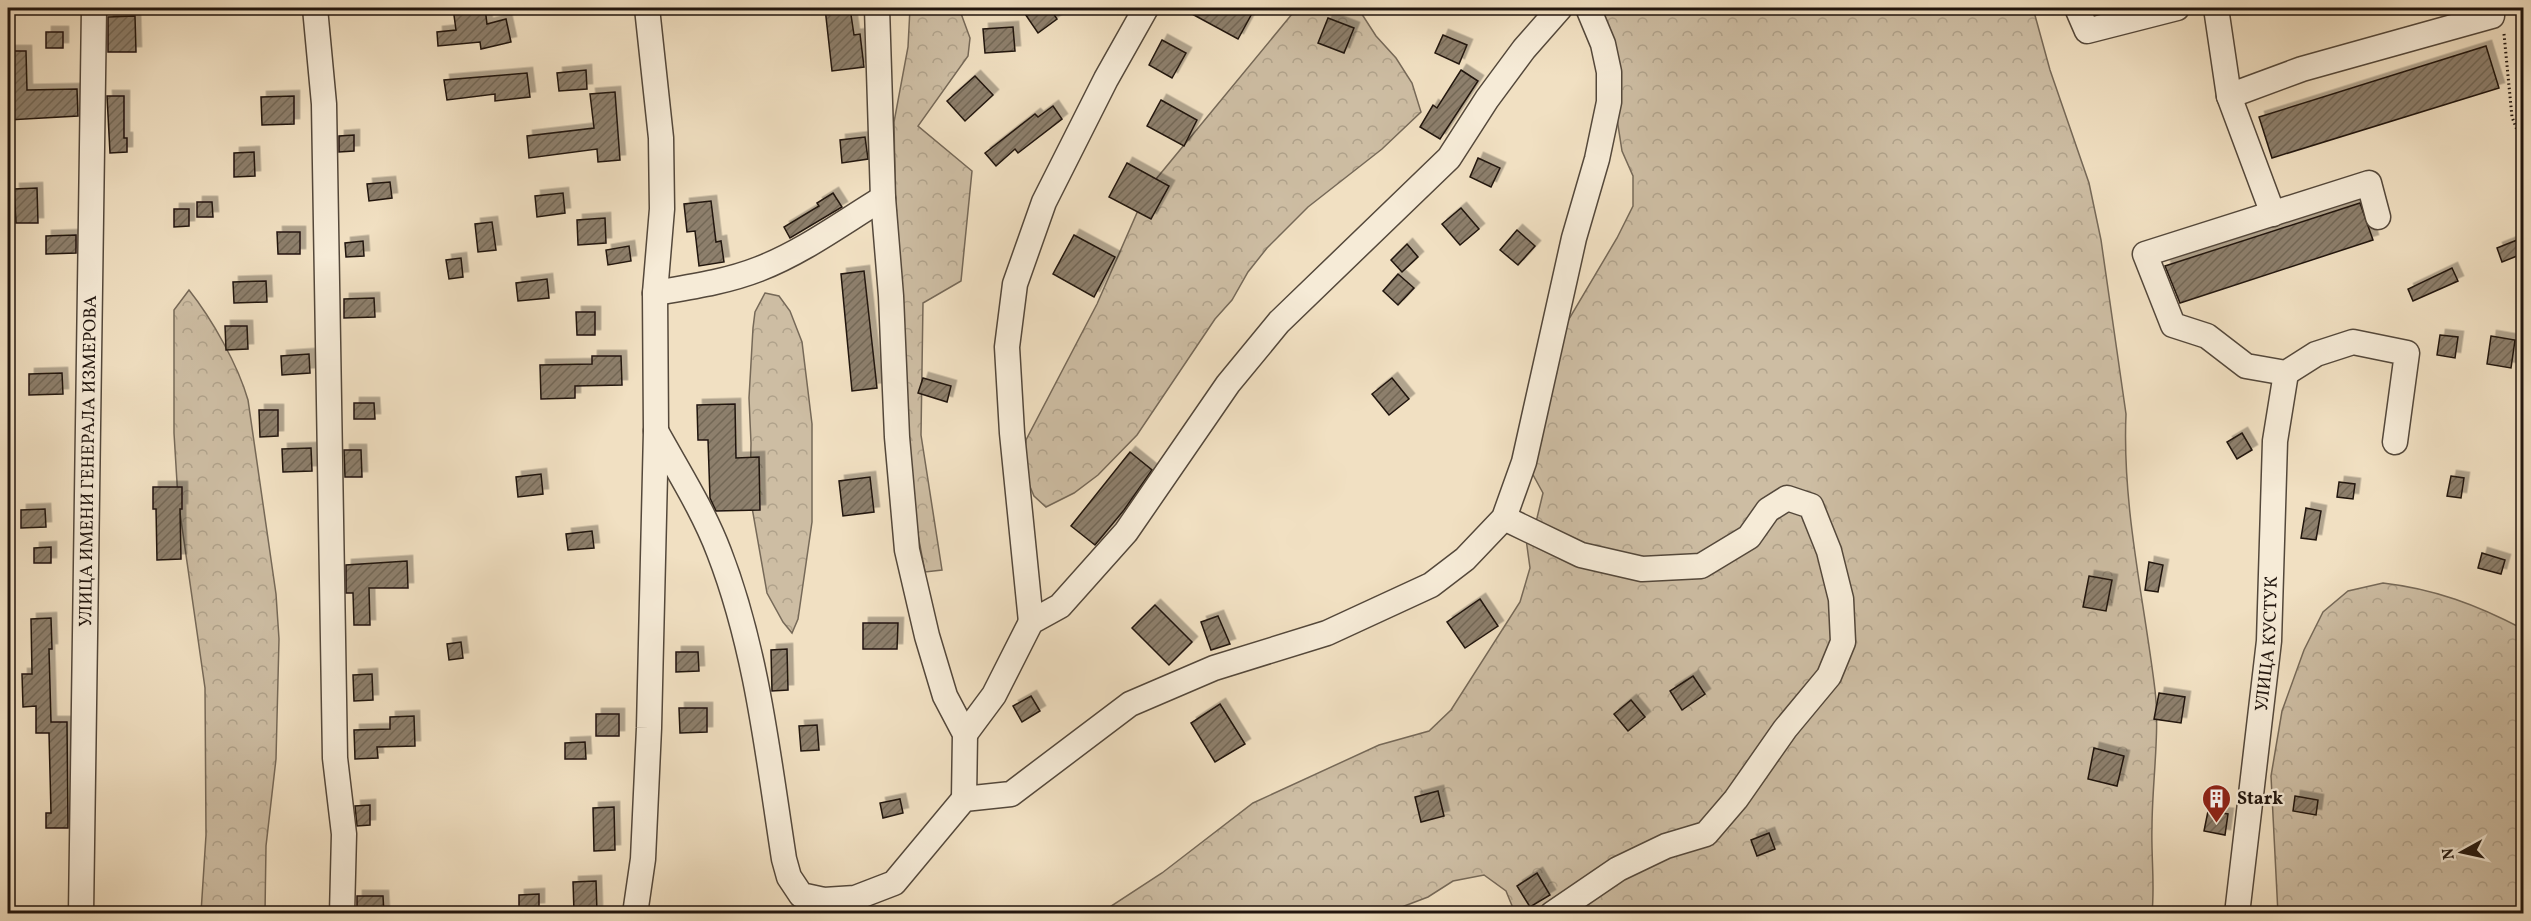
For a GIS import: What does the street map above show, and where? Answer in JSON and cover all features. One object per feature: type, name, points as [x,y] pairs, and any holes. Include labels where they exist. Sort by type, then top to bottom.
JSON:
[{"type":"street","name":"УЛИЦА ИМЕНИ ГЕНЕРАЛА ИЗМЕРОВА","points":[[81,914],[94,8]]},
{"type":"street","points":[[315,8],[324,104],[335,758],[344,834],[342,914]]},
{"type":"street","points":[[635,914],[643,859],[649,740],[656,431],[655,293],[662,209],[661,138],[647,8]]},
{"type":"street","points":[[656,431],[719,550],[739,610],[756,681],[784,859],[789,877],[801,895],[824,900],[855,898],[894,883],[964,799],[965,734],[945,696],[927,636],[907,550],[897,437],[891,296],[883,198],[877,8]]},
{"type":"street","points":[[965,734],[994,695],[1031,622],[1012,433],[1007,347],[1015,285],[1044,202],[1106,79],[1146,8]]},
{"type":"street","points":[[1031,622],[1060,606],[1126,532],[1228,384],[1279,322],[1449,158],[1487,99],[1524,49],[1560,8]]},
{"type":"street","points":[[964,799],[1011,794],[1130,704],[1214,668],[1327,633],[1431,585],[1465,559],[1504,518],[1524,462],[1574,238],[1597,159],[1609,102],[1609,72],[1603,45],[1588,8]]},
{"type":"street","points":[[2077,8],[2087,31],[2177,8]]},
{"type":"street","points":[[2216,8],[2229,96],[2273,214]]},
{"type":"street","points":[[2229,96],[2302,69],[2492,16]]},
{"type":"street","points":[[2378,218],[2369,183],[2145,254],[2173,325],[2206,336],[2246,366],[2286,373],[2316,354],[2353,342],[2407,353],[2395,442]]},
{"type":"street","points":[[655,293],[710,284],[758,270],[804,248],[883,198]]},
{"type":"street","name":"УЛИЦА КУСТУК","points":[[2237,914],[2269,641],[2275,441],[2286,373]]},
{"type":"street","points":[[1504,518],[1581,555],[1642,569],[1701,566],[1749,537],[1768,510],[1787,498],[1811,506],[1829,551],[1840,599],[1844,642],[1829,676],[1785,729],[1736,799],[1706,834],[1666,846],[1618,869],[1552,914]]},
{"type":"path","points":[[2492,16],[2506,36],[2512,117],[2523,148]]},
{"type":"green space","points":[[910,8],[959,8],[970,38],[968,56],[918,126],[972,171],[961,281],[923,303],[921,435],[942,570],[925,572],[911,498],[896,236],[894,122],[908,47]]},
{"type":"green space","points":[[1297,8],[1358,8],[1412,83],[1421,112],[1382,149],[1308,207],[1267,248],[1248,272],[1232,300],[1215,319],[1137,435],[1098,475],[1074,493],[1046,507],[1034,496],[1023,470],[1026,440],[1097,304],[1147,190]]},
{"type":"green space","points":[[1600,8],[2033,8],[2050,70],[2089,183],[2101,240],[2126,414],[2127,484],[2156,706],[2152,811],[2152,913],[1515,913],[1506,891],[1484,875],[1453,881],[1428,897],[1386,913],[1099,914],[1162,873],[1253,803],[1379,745],[1429,731],[1451,710],[1520,602],[1530,568],[1526,539],[1537,518],[1543,493],[1532,473],[1566,324],[1617,238],[1633,206],[1633,176],[1622,151]]},
{"type":"green space","points":[[189,290],[207,314],[244,386],[248,400],[276,594],[279,639],[276,759],[266,846],[265,913],[201,913],[206,835],[205,688],[178,499],[174,433],[174,310]]},
{"type":"green space","points":[[765,293],[779,296],[790,311],[802,342],[812,424],[812,522],[798,619],[792,633],[783,622],[767,593],[750,496],[749,398],[753,328],[755,312]]},
{"type":"green space","points":[[2383,583],[2420,589],[2455,599],[2523,629],[2523,913],[2278,914],[2271,776],[2282,711],[2304,650],[2323,612],[2348,591]]},
{"type":"building","points":[[453,8],[485,8],[487,24],[506,19],[511,42],[481,49],[480,42],[438,46],[437,32],[456,30]]},
{"type":"building","points":[[825,8],[850,8],[854,35],[860,34],[864,67],[832,71]]},
{"type":"building","points":[[1021,8],[1050,8],[1057,19],[1038,33]]},
{"type":"building","points":[[1181,8],[1255,8],[1238,39]]},
{"type":"building","points":[[135,16],[136,52],[108,52],[108,17]]},
{"type":"building","points":[[1328,18],[1354,28],[1344,53],[1318,43]]},
{"type":"building","points":[[1013,27],[1015,51],[985,53],[983,29]]},
{"type":"building","points":[[46,32],[63,32],[63,48],[46,48]]},
{"type":"building","points":[[1443,35],[1467,45],[1459,64],[1435,53]]},
{"type":"building","points":[[1162,40],[1186,53],[1172,78],[1149,65]]},
{"type":"building","points":[[2486,46],[2499,88],[2272,158],[2259,117]]},
{"type":"building","points":[[8,51],[26,51],[27,90],[77,89],[78,116],[8,120]]},
{"type":"building","points":[[586,70],[587,89],[559,91],[557,73]]},
{"type":"building","points":[[1461,70],[1478,81],[1440,139],[1420,127],[1433,105],[1437,108]]},
{"type":"building","points":[[527,73],[530,97],[495,101],[495,94],[447,100],[444,80]]},
{"type":"building","points":[[975,76],[993,95],[965,121],[947,101]]},
{"type":"building","points":[[615,92],[620,160],[598,162],[597,149],[529,158],[527,136],[594,128],[590,94]]},
{"type":"building","points":[[107,96],[124,96],[124,138],[127,138],[127,152],[110,153]]},
{"type":"building","points":[[294,96],[294,124],[262,125],[261,97]]},
{"type":"building","points":[[1161,100],[1197,120],[1184,146],[1147,126]]},
{"type":"building","points":[[1053,106],[1062,119],[1018,153],[1015,149],[996,166],[985,153],[1035,114],[1038,117]]},
{"type":"building","points":[[354,135],[354,151],[339,152],[339,136]]},
{"type":"building","points":[[865,137],[868,159],[842,163],[840,140]]},
{"type":"building","points":[[254,152],[255,176],[234,177],[234,153]]},
{"type":"building","points":[[1478,158],[1500,168],[1491,187],[1470,177]]},
{"type":"building","points":[[1127,163],[1169,186],[1151,219],[1109,197]]},
{"type":"building","points":[[390,182],[392,198],[369,201],[367,184]]},
{"type":"building","points":[[37,188],[38,223],[16,223],[14,189]]},
{"type":"building","points":[[563,193],[565,213],[537,217],[535,196]]},
{"type":"building","points":[[833,193],[842,207],[790,238],[784,227],[819,206],[817,203]]},
{"type":"building","points":[[711,201],[716,242],[721,241],[724,262],[699,266],[695,231],[687,232],[684,204]]},
{"type":"building","points":[[197,202],[212,202],[213,217],[197,217]]},
{"type":"building","points":[[2360,203],[2373,240],[2180,303],[2165,266]]},
{"type":"building","points":[[1461,208],[1479,229],[1460,245],[1442,224]]},
{"type":"building","points":[[174,209],[189,209],[189,226],[174,227]]},
{"type":"building","points":[[605,218],[606,243],[578,245],[577,220]]},
{"type":"building","points":[[492,222],[496,250],[478,252],[475,224]]},
{"type":"building","points":[[1517,230],[1535,246],[1518,265],[1500,250]]},
{"type":"building","points":[[277,232],[300,232],[300,254],[278,254]]},
{"type":"building","points":[[76,235],[76,253],[46,254],[46,236]]},
{"type":"building","points":[[1074,235],[1115,257],[1094,297],[1053,274]]},
{"type":"building","points":[[2517,240],[2522,254],[2502,262],[2497,248]]},
{"type":"building","points":[[363,241],[364,256],[346,257],[345,243]]},
{"type":"building","points":[[1407,244],[1418,257],[1402,272],[1391,260]]},
{"type":"building","points":[[629,246],[631,261],[608,265],[606,250]]},
{"type":"building","points":[[461,258],[463,277],[449,279],[446,260]]},
{"type":"building","points":[[2452,268],[2458,281],[2413,301],[2408,289]]},
{"type":"building","points":[[864,271],[877,388],[852,391],[841,274]]},
{"type":"building","points":[[1398,274],[1414,288],[1398,305],[1383,291]]},
{"type":"building","points":[[547,279],[549,298],[518,301],[516,283]]},
{"type":"building","points":[[266,281],[267,302],[234,303],[233,282]]},
{"type":"building","points":[[374,298],[375,317],[344,318],[344,299]]},
{"type":"building","points":[[576,312],[595,312],[595,335],[577,335]]},
{"type":"building","points":[[225,326],[247,326],[248,349],[226,350]]},
{"type":"building","points":[[2440,335],[2458,337],[2455,358],[2437,355]]},
{"type":"building","points":[[2491,336],[2515,340],[2511,368],[2487,364]]},
{"type":"building","points":[[309,354],[310,373],[282,375],[281,356]]},
{"type":"building","points":[[592,356],[621,356],[622,385],[575,386],[575,398],[541,399],[540,365],[592,364]]},
{"type":"building","points":[[62,373],[63,394],[29,395],[29,374]]},
{"type":"building","points":[[923,378],[951,386],[947,402],[918,393]]},
{"type":"building","points":[[1392,378],[1409,399],[1389,415],[1372,394]]},
{"type":"building","points":[[354,403],[374,403],[375,419],[354,419]]},
{"type":"building","points":[[735,404],[736,458],[759,457],[760,510],[716,511],[710,498],[708,440],[698,440],[697,405]]},
{"type":"building","points":[[259,410],[278,410],[278,436],[260,437]]},
{"type":"building","points":[[2242,433],[2252,450],[2237,459],[2227,442]]},
{"type":"building","points":[[311,448],[312,471],[283,472],[282,449]]},
{"type":"building","points":[[344,450],[361,450],[362,477],[345,477]]},
{"type":"building","points":[[1130,452],[1152,470],[1124,510],[1095,545],[1071,526]]},
{"type":"building","points":[[541,474],[543,494],[518,497],[516,477]]},
{"type":"building","points":[[2451,476],[2464,478],[2461,498],[2447,496]]},
{"type":"building","points":[[870,477],[874,512],[843,516],[839,481]]},
{"type":"building","points":[[2339,482],[2355,484],[2353,499],[2337,497]]},
{"type":"building","points":[[153,487],[182,487],[181,559],[157,560]]},
{"type":"building","points":[[2306,508],[2321,511],[2316,540],[2301,538]]},
{"type":"building","points":[[45,509],[46,527],[21,528],[21,510]]},
{"type":"building","points":[[592,531],[594,548],[568,550],[566,534]]},
{"type":"building","points":[[51,547],[51,563],[34,563],[34,548]]},
{"type":"building","points":[[2482,553],[2505,560],[2501,574],[2478,568]]},
{"type":"building","points":[[407,561],[408,588],[369,588],[370,625],[354,625],[353,593],[346,593],[346,565]]},
{"type":"building","points":[[2149,562],[2163,565],[2158,592],[2145,590]]},
{"type":"building","points":[[2089,576],[2112,580],[2106,611],[2083,607]]},
{"type":"building","points":[[1480,599],[1498,626],[1465,648],[1447,622]]},
{"type":"building","points":[[1155,605],[1192,642],[1169,665],[1132,628]]},
{"type":"building","points":[[1218,616],[1230,644],[1211,650],[1201,622]]},
{"type":"building","points":[[51,618],[52,649],[49,649],[51,722],[67,722],[68,828],[46,828],[46,813],[51,813],[49,733],[36,733],[36,706],[23,707],[22,674],[32,674],[31,619]]},
{"type":"building","points":[[863,623],[898,623],[897,649],[863,649]]},
{"type":"building","points":[[461,642],[463,658],[449,660],[447,644]]},
{"type":"building","points":[[787,649],[788,690],[772,691],[771,650]]},
{"type":"building","points":[[676,652],[698,652],[699,671],[676,672]]},
{"type":"building","points":[[372,674],[373,700],[354,701],[353,675]]},
{"type":"building","points":[[1693,676],[1705,694],[1682,710],[1670,691]]},
{"type":"building","points":[[2159,693],[2185,697],[2181,723],[2154,719]]},
{"type":"building","points":[[1031,696],[1040,711],[1022,722],[1013,706]]},
{"type":"building","points":[[1631,700],[1645,717],[1628,731],[1614,714]]},
{"type":"building","points":[[1220,704],[1245,744],[1215,762],[1191,723]]},
{"type":"building","points":[[679,708],[707,708],[707,732],[680,733]]},
{"type":"building","points":[[596,714],[619,714],[619,736],[596,736]]},
{"type":"building","points":[[414,716],[415,746],[377,747],[378,758],[355,759],[354,730],[390,729],[390,717]]},
{"type":"building","points":[[817,725],[819,750],[801,751],[799,726]]},
{"type":"building","points":[[585,742],[586,759],[565,759],[565,743]]},
{"type":"building","points":[[2094,748],[2124,756],[2117,786],[2088,779]]},
{"type":"building","points":[[1438,791],[1444,816],[1421,822],[1415,797]]},
{"type":"building","points":[[2295,796],[2318,800],[2316,815],[2293,811]]},
{"type":"building","points":[[900,799],[903,813],[883,818],[880,803]]},
{"type":"building","points":[[370,805],[370,825],[357,826],[355,806]]},
{"type":"building","points":[[614,807],[615,850],[594,851],[593,808]]},
{"type":"building","name":"Stark","points":[[2208,811],[2228,814],[2225,835],[2204,831]]},
{"type":"building","points":[[1769,833],[1775,849],[1757,856],[1751,840]]},
{"type":"building","points":[[1537,873],[1550,895],[1530,907],[1517,886]]},
{"type":"building","points":[[596,881],[597,912],[574,912],[573,882]]},
{"type":"building","points":[[539,894],[539,908],[519,909],[519,895]]},
{"type":"building","points":[[357,896],[383,896],[384,914],[357,914]]},
{"type":"place","name":"Stark","points":[[2216,824]]}]
